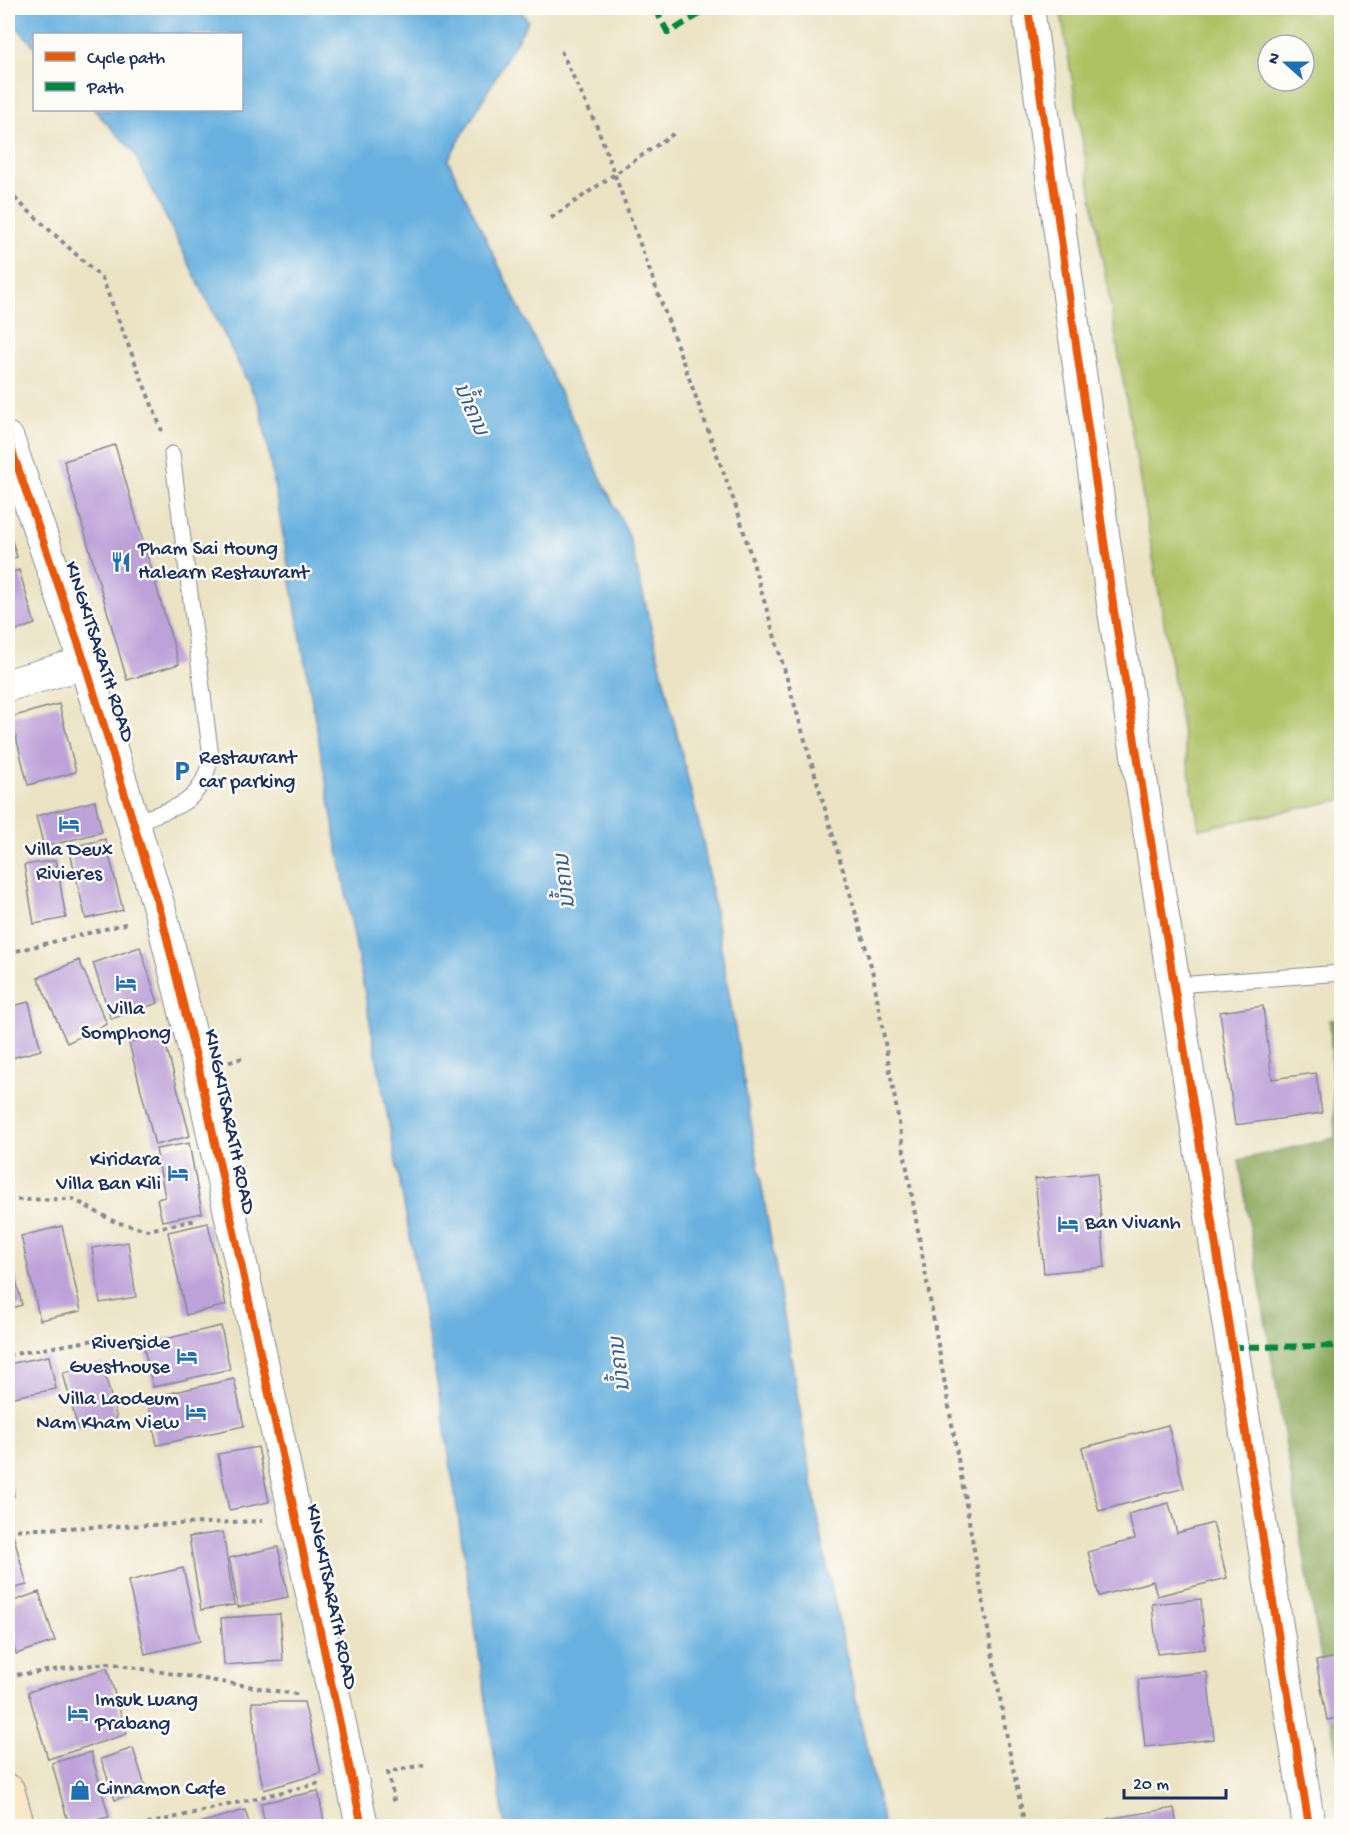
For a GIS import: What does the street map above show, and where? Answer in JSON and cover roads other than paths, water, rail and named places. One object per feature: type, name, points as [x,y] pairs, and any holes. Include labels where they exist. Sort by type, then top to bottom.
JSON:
[{"type":"main road","points":[[8,1791],[18,1827]]},
{"type":"street","points":[[1028,8],[1114,611],[1176,986],[1309,1827]]},
{"type":"street","name":"KINGKITSARATH ROAD","points":[[8,439],[85,663],[161,914],[230,1213],[362,1827]]},
{"type":"street","points":[[8,685],[85,663]]},
{"type":"lane","points":[[133,823],[192,799],[204,781],[212,757],[171,454]]},
{"type":"lane","points":[[1176,986],[1341,973]]},
{"type":"water","name":"ນ້ຳຄານ","points":[[8,8],[519,8],[528,21],[448,160],[629,536],[703,841],[826,1563],[884,1826],[505,1826],[442,1409],[335,834],[261,409],[133,151],[95,111],[243,111],[243,33],[33,33],[33,45],[8,17]]},
{"type":"place","name":"Pham Sai Houng Halearn Restaurant","points":[[121,562]]},
{"type":"place","name":"Restaurant car parking","points":[[182,771]]},
{"type":"place","name":"Villa Deux Rivieres","points":[[69,824]]},
{"type":"place","name":"Villa Somphong","points":[[126,983]]},
{"type":"place","name":"Kiridara Villa Ban Kili","points":[[178,1173]]},
{"type":"place","name":"Ban Vivanh","points":[[1068,1224]]},
{"type":"place","name":"Riverside Guesthouse","points":[[187,1356]]},
{"type":"place","name":"Villa Laodeum Nam Kham View","points":[[196,1412]]},
{"type":"place","name":"Imsuk Luang Prabang","points":[[78,1713]]},
{"type":"place","name":"Cinnamon Cafe","points":[[80,1790]]}]
